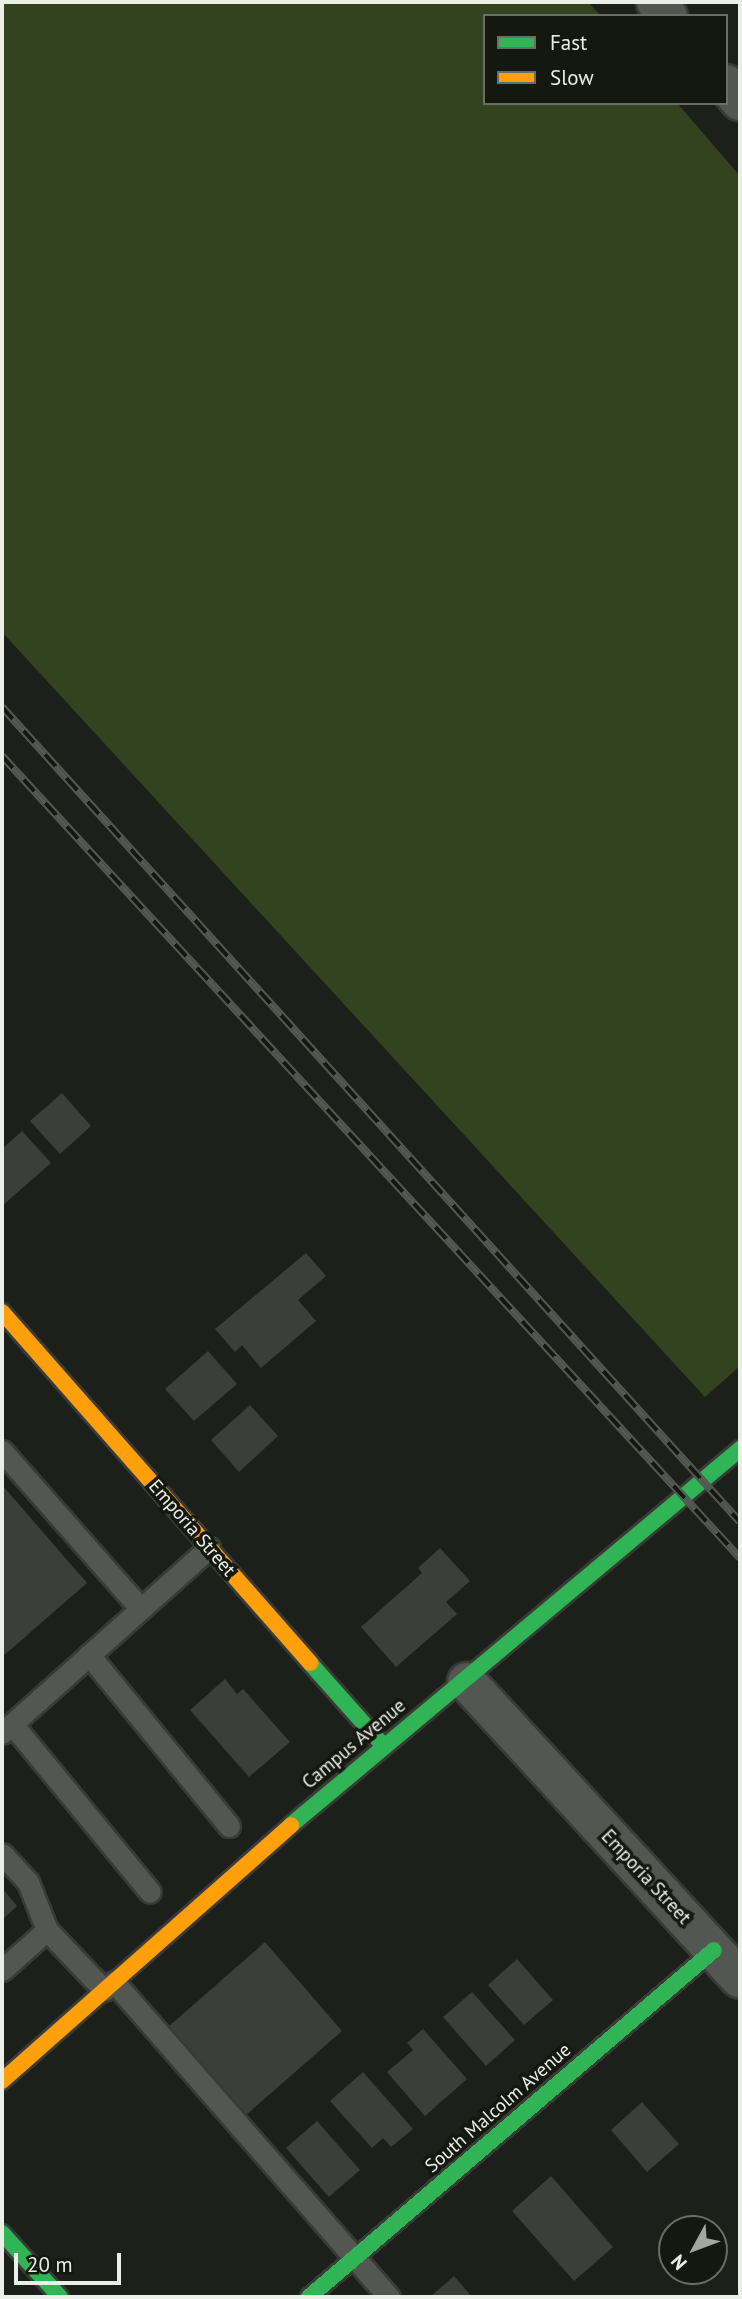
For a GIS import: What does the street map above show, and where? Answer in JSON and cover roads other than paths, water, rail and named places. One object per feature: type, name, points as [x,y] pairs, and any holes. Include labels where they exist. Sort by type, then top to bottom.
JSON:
[{"type":"street","points":[[728,87],[740,101]]},
{"type":"street","name":"Emporia Street","points":[[2,1312],[382,1744]]},
{"type":"street","name":"Campus Avenue","points":[[2,2081],[382,1744],[467,1682],[740,1449]]},
{"type":"street","name":"Emporia Street","points":[[467,1682],[740,1979]]},
{"type":"street","name":"South Malcolm Avenue","points":[[309,2297],[714,1950]]},
{"type":"street","points":[[2,2233],[60,2297]]},
{"type":"lane","points":[[2,1451],[141,1609]]},
{"type":"lane","points":[[150,1892],[7,1729],[209,1548]]},
{"type":"lane","points":[[89,1655],[229,1826]]},
{"type":"lane","points":[[2,1854],[28,1882],[47,1930],[109,1986],[389,2297]]},
{"type":"lane","points":[[2,1970],[47,1930]]},
{"type":"railway","points":[[2,707],[740,1522]]},
{"type":"railway","points":[[2,756],[740,1558]]}]
